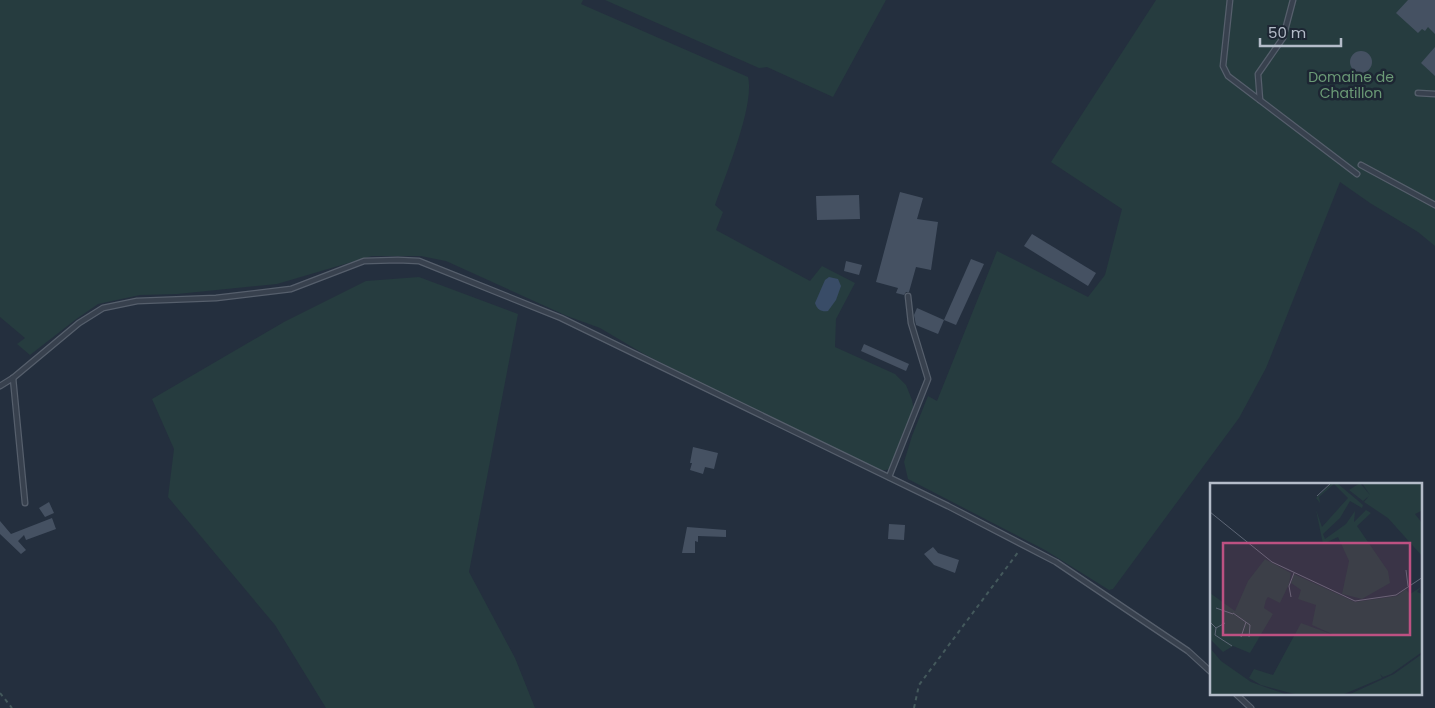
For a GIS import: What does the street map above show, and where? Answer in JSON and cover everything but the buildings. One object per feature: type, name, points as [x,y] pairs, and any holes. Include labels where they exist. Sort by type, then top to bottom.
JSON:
[{"type":"lane","points":[[1230,0],[1223,66],[1228,76],[1357,174]]},
{"type":"lane","points":[[1260,100],[1258,74],[1283,38],[1293,0]]},
{"type":"lane","points":[[1418,93],[1435,94]]},
{"type":"lane","points":[[1361,165],[1435,205]]},
{"type":"lane","points":[[0,386],[13,378],[79,323],[103,308],[137,301],[216,298],[291,289],[364,261],[419,261],[561,318],[889,478],[1056,562],[1188,651],[1210,671]]},
{"type":"lane","points":[[889,478],[928,379],[911,323],[908,296]]},
{"type":"lane","points":[[13,378],[25,503]]},
{"type":"lane","points":[[1238,696],[1251,708]]},
{"type":"path","points":[[914,708],[919,685],[1023,545]]},
{"type":"path","points":[[0,693],[12,708]]},
{"type":"green space","points":[[0,0],[583,0],[581,4],[748,77],[749,89],[743,122],[715,205],[723,212],[716,230],[810,281],[822,266],[855,283],[836,319],[835,347],[895,374],[906,385],[912,400],[914,411],[891,468],[879,470],[746,406],[644,354],[600,328],[567,316],[446,261],[421,256],[372,256],[277,284],[177,294],[140,295],[98,304],[30,355],[17,344],[25,338],[0,317]]},
{"type":"green space","points":[[605,0],[886,0],[833,97],[767,67],[759,68]]},
{"type":"green space","name":"Domaine de Chatillon","points":[[1156,0],[1435,0],[1435,246],[1418,232],[1340,182],[1266,368],[1239,418],[1113,589],[1109,590],[1045,550],[908,479],[904,462],[928,396],[937,401],[997,251],[1088,297],[1105,275],[1122,209],[1051,162]]},
{"type":"green space","points":[[419,277],[518,314],[469,572],[515,658],[535,708],[326,708],[275,625],[168,497],[174,449],[152,399],[284,322],[366,281]]},
{"type":"water","points":[[829,277],[838,279],[841,286],[836,300],[828,311],[824,311],[818,309],[815,303],[825,280]]}]
